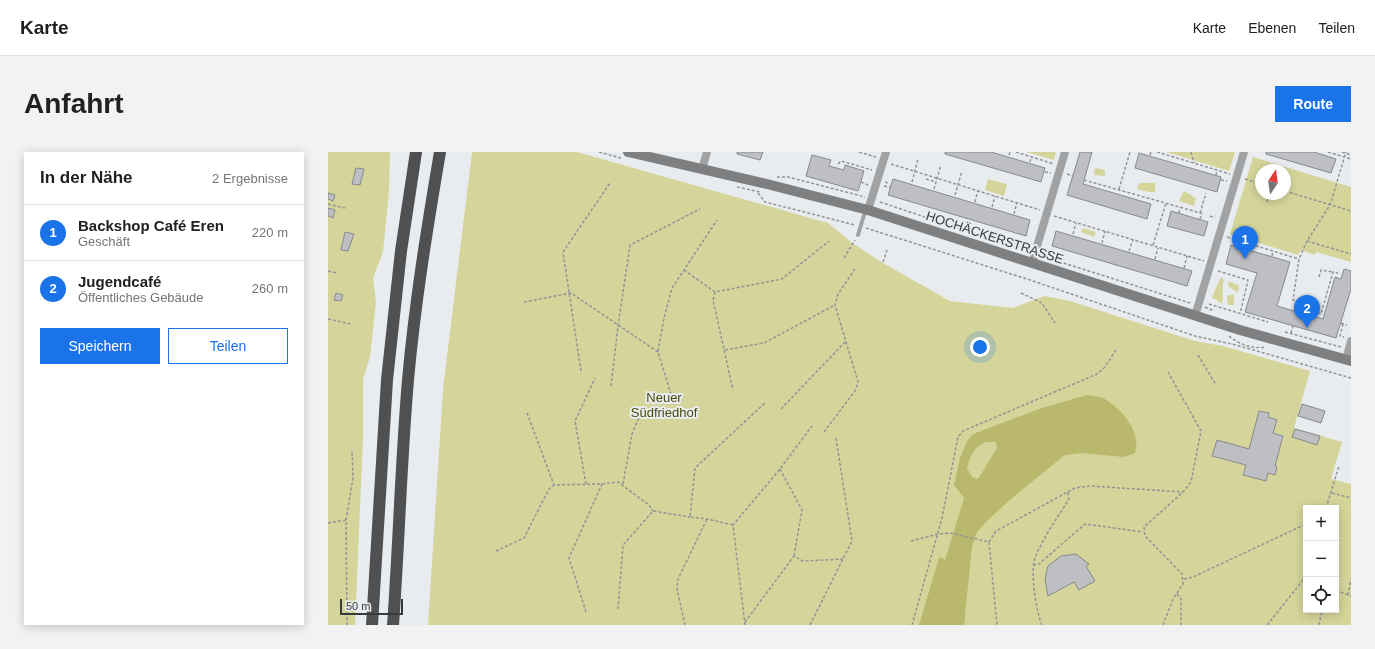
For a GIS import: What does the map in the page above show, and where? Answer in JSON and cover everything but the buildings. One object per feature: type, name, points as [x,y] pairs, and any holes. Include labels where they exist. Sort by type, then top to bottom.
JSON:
[{"type":"highway","points":[[372,625],[386,380],[401,251],[416,152]]},
{"type":"highway","points":[[393,625],[408,382],[422,255],[440,152]]},
{"type":"street","name":"HOCHÄCKERSTRASSE","points":[[628,152],[868,210],[1195,316],[1348,360]]},
{"type":"street","points":[[702,169],[706,152]]},
{"type":"street","points":[[1032,263],[1065,152]]},
{"type":"street","points":[[1195,316],[1244,152]]},
{"type":"street","points":[[868,210],[884,156]]},
{"type":"street","points":[[1348,339],[1348,360]]},
{"type":"lane","points":[[858,234],[864,215],[868,210]]},
{"type":"path","points":[[860,152],[884,156],[915,171],[1211,264]]},
{"type":"path","points":[[1016,152],[1061,166]]},
{"type":"path","points":[[1119,189],[1130,152]]},
{"type":"path","points":[[1150,156],[1151,152]]},
{"type":"path","points":[[1157,152],[1237,176]]},
{"type":"path","points":[[1191,152],[1194,163]]},
{"type":"path","points":[[1327,155],[1328,152],[1351,159]]},
{"type":"path","points":[[1342,152],[1351,155]]},
{"type":"path","points":[[1297,311],[1300,302],[1293,300],[1299,259],[1307,241],[1330,204],[1346,153]]},
{"type":"path","points":[[1030,162],[1031,157]]},
{"type":"path","points":[[912,182],[918,158]]},
{"type":"path","points":[[1183,165],[1185,160]]},
{"type":"path","points":[[838,164],[841,161],[880,172]]},
{"type":"path","points":[[934,190],[941,165]]},
{"type":"path","points":[[1216,175],[1217,170]]},
{"type":"path","points":[[955,195],[962,172]]},
{"type":"path","points":[[1045,172],[1051,174]]},
{"type":"path","points":[[772,176],[788,177],[865,197]]},
{"type":"path","points":[[926,179],[936,182]]},
{"type":"path","points":[[1084,180],[1202,214]]},
{"type":"path","points":[[1221,180],[1228,182]]},
{"type":"path","points":[[1247,180],[1255,182]]},
{"type":"path","points":[[581,371],[571,293],[563,252],[610,182]]},
{"type":"path","points":[[861,182],[869,185]]},
{"type":"path","points":[[885,182],[890,184]]},
{"type":"path","points":[[884,186],[890,187]]},
{"type":"path","points":[[975,202],[978,190]]},
{"type":"path","points":[[757,192],[765,202],[860,227],[1027,278],[1195,336],[1254,350],[1351,378]]},
{"type":"path","points":[[1200,219],[1206,193]]},
{"type":"path","points":[[1291,193],[1351,211]]},
{"type":"path","points":[[992,207],[995,196]]},
{"type":"path","points":[[879,202],[1022,249]]},
{"type":"path","points":[[1014,214],[1017,202]]},
{"type":"path","points":[[1153,246],[1166,203]]},
{"type":"path","points":[[328,204],[345,208]]},
{"type":"path","points":[[1179,212],[1180,208]]},
{"type":"path","points":[[611,386],[630,245],[700,209]]},
{"type":"path","points":[[674,404],[658,352],[672,288],[717,220]]},
{"type":"path","points":[[1073,234],[1076,222]]},
{"type":"path","points":[[1102,243],[1105,231]]},
{"type":"path","points":[[1220,234],[1299,259]]},
{"type":"path","points":[[1129,251],[1132,240]]},
{"type":"path","points":[[684,270],[715,292],[782,279],[828,241]]},
{"type":"path","points":[[1307,241],[1351,254]]},
{"type":"path","points":[[844,258],[854,243]]},
{"type":"path","points":[[1250,249],[1252,244]]},
{"type":"path","points":[[1155,259],[1158,248]]},
{"type":"path","points":[[884,262],[887,250]]},
{"type":"path","points":[[1272,256],[1273,251]]},
{"type":"path","points":[[1184,268],[1187,256]]},
{"type":"path","points":[[1050,258],[1191,303]]},
{"type":"path","points":[[824,432],[855,391],[858,382],[835,305],[838,294],[855,269]]},
{"type":"path","points":[[1319,277],[1321,270],[1338,273]]},
{"type":"path","points":[[328,271],[337,273]]},
{"type":"path","points":[[1218,271],[1248,280],[1240,314]]},
{"type":"path","points":[[1308,310],[1321,314],[1333,272]]},
{"type":"path","points":[[715,292],[713,300],[733,390]]},
{"type":"path","points":[[524,302],[571,293],[658,352]]},
{"type":"path","points":[[1021,293],[1042,303],[1055,324]]},
{"type":"path","points":[[1208,304],[1268,322]]},
{"type":"path","points":[[725,350],[764,343],[835,305]]},
{"type":"path","points":[[328,320],[350,324]]},
{"type":"path","points":[[1347,326],[1342,324],[1340,336],[1348,339]]},
{"type":"path","points":[[1291,333],[1293,326]]},
{"type":"path","points":[[1284,332],[1341,347]]},
{"type":"path","points":[[781,409],[846,341]]},
{"type":"path","points":[[912,625],[938,534],[958,437],[963,431],[1097,374],[1104,368],[1116,350]]},
{"type":"path","points":[[1198,355],[1216,385]]},
{"type":"path","points":[[1143,532],[1144,527],[1183,492],[1191,482],[1201,431],[1168,372]]},
{"type":"path","points":[[586,484],[575,421],[595,378]]},
{"type":"path","points":[[690,517],[695,468],[766,402]]},
{"type":"path","points":[[623,484],[632,434],[644,406]]},
{"type":"path","points":[[527,413],[554,485]]},
{"type":"path","points":[[744,624],[733,525],[780,469],[812,426]]},
{"type":"path","points":[[810,625],[852,541],[836,438]]},
{"type":"path","points":[[347,625],[346,520],[353,478],[352,450]]},
{"type":"path","points":[[1327,505],[1339,466]]},
{"type":"path","points":[[744,624],[794,556],[802,510],[780,469]]},
{"type":"path","points":[[496,551],[524,538],[550,489],[554,485],[602,484],[618,482],[623,484],[649,505],[653,511],[707,519],[733,525]]},
{"type":"path","points":[[586,612],[569,558],[602,484]]},
{"type":"path","points":[[998,625],[989,542],[996,531],[1075,488],[1090,486],[1183,492]]},
{"type":"path","points":[[1042,625],[1037,606],[1033,565],[1034,559],[1069,499],[1068,492]]},
{"type":"path","points":[[1331,493],[1351,498]]},
{"type":"path","points":[[618,609],[623,545],[653,511]]},
{"type":"path","points":[[685,625],[677,589],[678,579],[707,519]]},
{"type":"path","points":[[328,523],[346,520]]},
{"type":"path","points":[[1033,565],[1039,564],[1085,524],[1143,532],[1182,574],[1184,579],[1163,625]]},
{"type":"path","points":[[1184,579],[1193,577],[1303,525]]},
{"type":"path","points":[[911,542],[938,534],[950,533],[989,542]]},
{"type":"path","points":[[794,556],[803,561],[843,559]]},
{"type":"path","points":[[1348,595],[1351,579]]},
{"type":"path","points":[[1267,625],[1303,581]]},
{"type":"path","points":[[1339,591],[1351,596]]},
{"type":"path","points":[[1177,594],[1181,599],[1181,625]]},
{"type":"path","points":[[1319,625],[1321,613]]},
{"type":"green space","points":[[328,152],[390,152],[389,191],[383,252],[373,278],[376,302],[370,357],[363,379],[363,439],[355,625],[328,625]]},
{"type":"green space","name":"Neuer Südfriedhof","points":[[472,152],[577,152],[828,223],[851,242],[883,263],[950,301],[1013,308],[1044,296],[1070,301],[1195,341],[1223,346],[1310,371],[1294,428],[1342,442],[1331,479],[1351,484],[1351,625],[428,625],[443,389]]},
{"type":"green space","points":[[1026,152],[1056,152],[1054,160]]},
{"type":"green space","points":[[1166,152],[1235,152],[1229,171]]},
{"type":"green space","points":[[1253,157],[1276,164],[1255,164],[1255,200],[1291,200],[1291,169],[1351,187],[1351,262],[1316,252],[1315,255],[1301,250],[1298,255],[1230,234]]},
{"type":"green space","points":[[1095,168],[1105,170],[1105,176],[1094,175]]},
{"type":"green space","points":[[988,179],[1007,184],[1004,196],[985,190]]},
{"type":"green space","points":[[1139,183],[1155,183],[1155,192],[1137,189]]},
{"type":"green space","points":[[1184,191],[1196,198],[1194,206],[1179,201]]},
{"type":"green space","points":[[1082,228],[1096,232],[1094,237],[1081,232]]},
{"type":"green space","points":[[1221,277],[1224,280],[1222,304],[1212,297]]},
{"type":"green space","points":[[1229,281],[1239,286],[1238,293],[1228,286]]},
{"type":"green space","points":[[1234,294],[1234,305],[1228,305],[1227,296]]},
{"type":"shaded area","points":[[1087,395],[1103,398],[1110,402],[1123,414],[1133,429],[1136,445],[1135,453],[1124,457],[1082,453],[1065,455],[1012,498],[977,532],[972,547],[964,625],[919,625],[939,558],[941,557],[945,560],[964,498],[954,485],[960,458],[967,441],[973,434],[1042,408]],"holes":[[[986,442],[996,442],[997,448],[978,479],[972,477],[967,468],[975,449]]]},
{"type":"place","name":"Backshop Café Eren","points":[[1245,259]]},
{"type":"place","name":"Jugendcafé","points":[[1307,328]]}]
